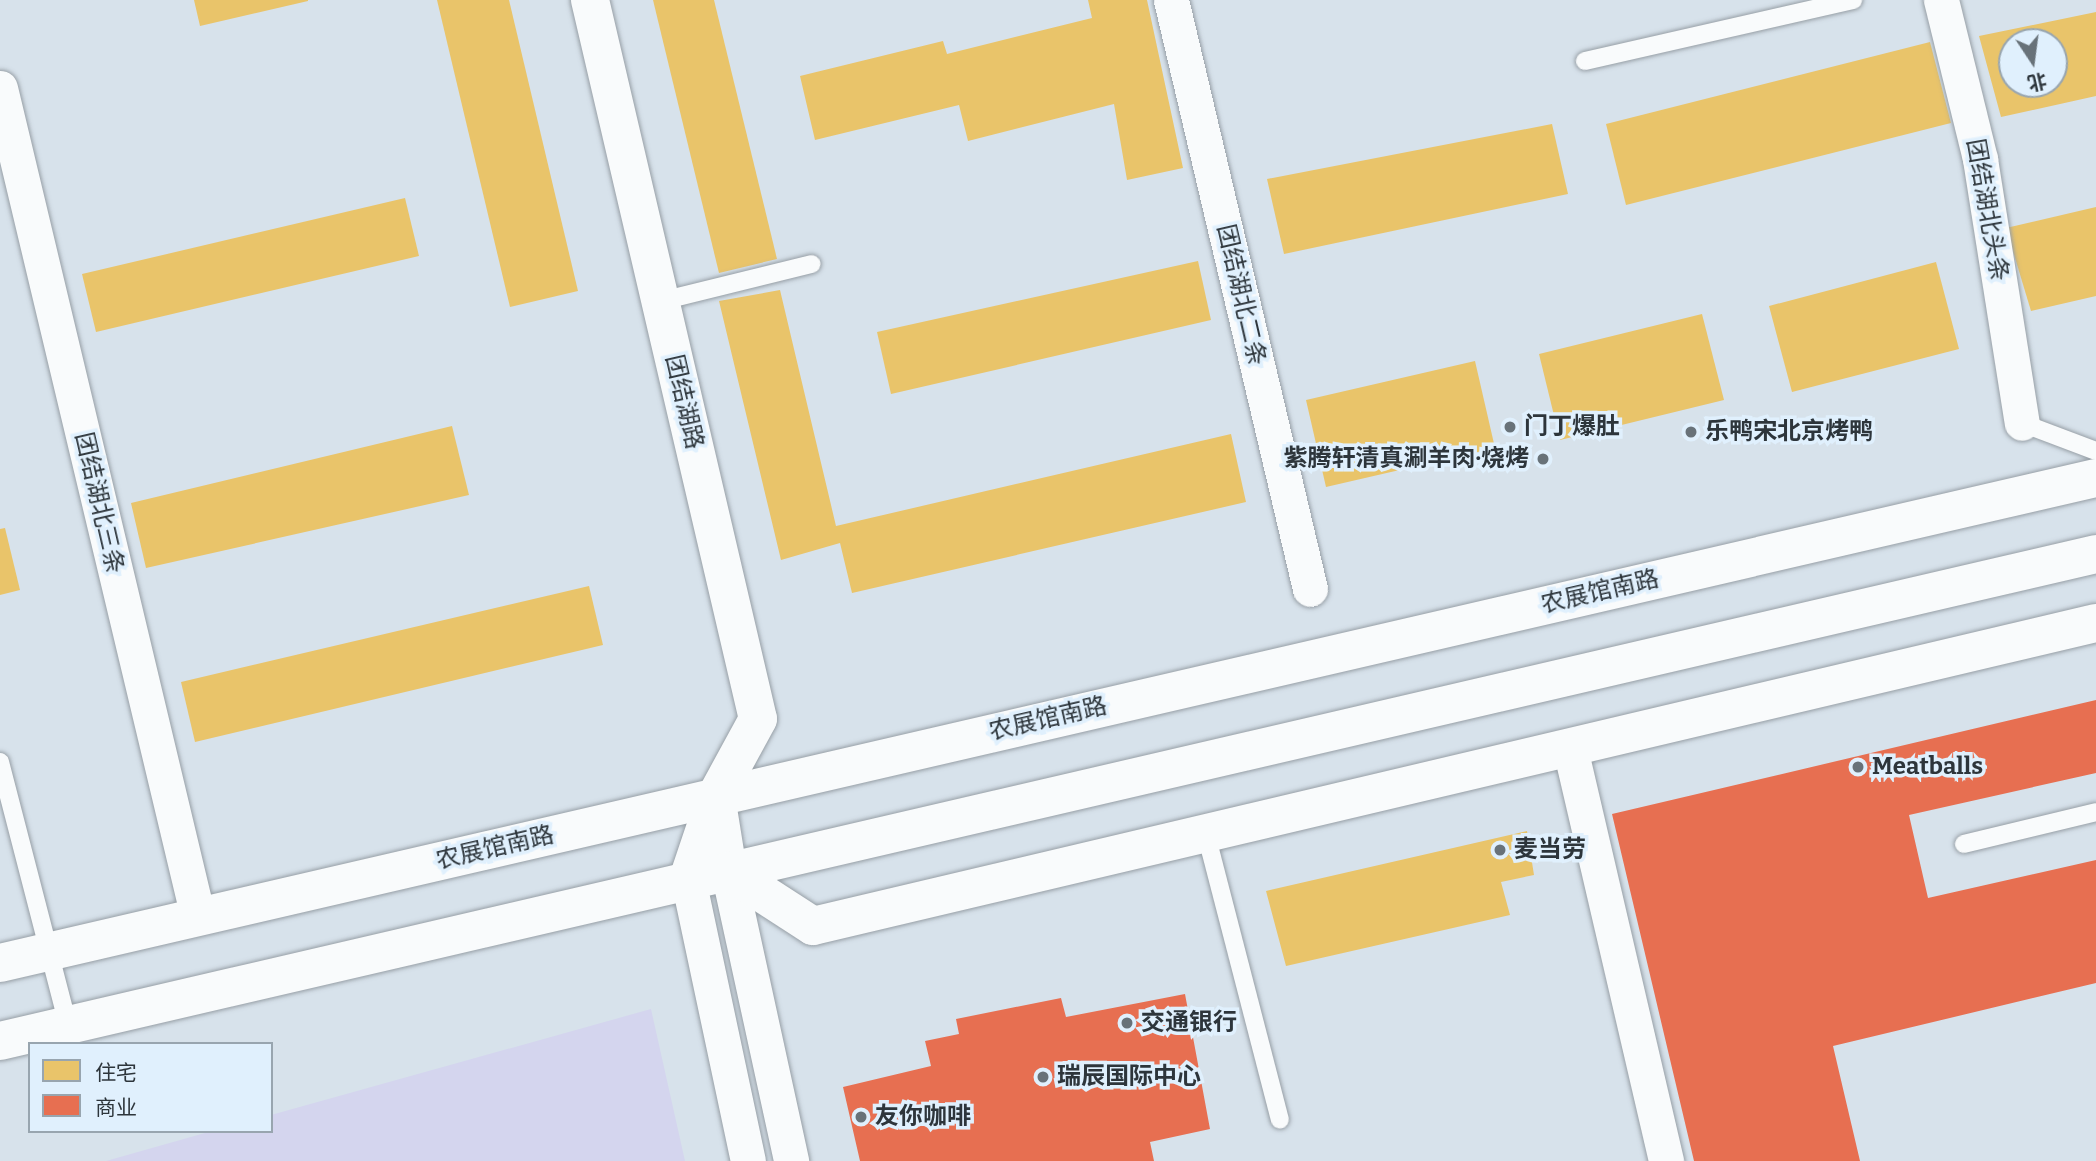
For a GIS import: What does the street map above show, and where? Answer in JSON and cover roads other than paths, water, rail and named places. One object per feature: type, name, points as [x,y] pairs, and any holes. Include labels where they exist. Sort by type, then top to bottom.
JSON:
[{"type":"main road","name":"团结湖路","points":[[590,0],[758,719],[716,796],[688,879]]},
{"type":"main road","name":"农展馆南路","points":[[0,963],[2096,478]]},
{"type":"main road","points":[[0,1041],[2096,554]]},
{"type":"main road","points":[[716,796],[728,871],[813,926],[2096,623]]},
{"type":"street","name":"团结湖北二条","points":[[1171,0],[1310,589]]},
{"type":"street","name":"团结湖北头条","points":[[1941,0],[1980,159],[2022,423]]},
{"type":"street","name":"团结湖北三条","points":[[0,88],[198,917]]},
{"type":"street","points":[[1570,748],[1666,1161]]},
{"type":"street","points":[[728,871],[791,1161]]},
{"type":"street","points":[[688,879],[748,1161]]},
{"type":"lane","points":[[1585,61],[1853,0]]},
{"type":"lane","points":[[661,301],[812,264]]},
{"type":"lane","points":[[2022,423],[2096,451]]},
{"type":"lane","points":[[0,762],[68,1026]]},
{"type":"lane","points":[[1964,844],[2096,812]]},
{"type":"lane","points":[[1206,834],[1280,1120]]},
{"type":"place","name":"门丁爆肚","points":[[1510,427]]},
{"type":"place","name":"乐鸭宋北京烤鸭","points":[[1691,432]]},
{"type":"place","name":"紫腾轩清真涮羊肉·烧烤","points":[[1543,459]]},
{"type":"place","name":"Meatballs","points":[[1858,767]]},
{"type":"place","name":"麦当劳","points":[[1500,850]]},
{"type":"place","name":"交通银行","points":[[1127,1023]]},
{"type":"place","name":"瑞辰国际中心","points":[[1043,1077]]},
{"type":"place","name":"友你咖啡","points":[[861,1117]]}]
